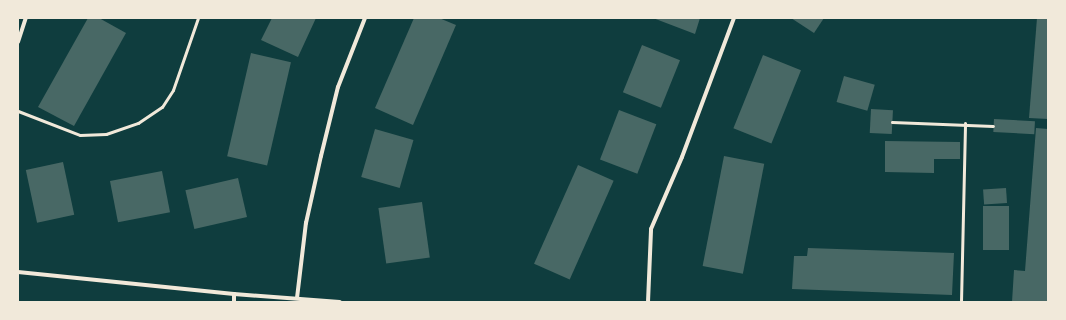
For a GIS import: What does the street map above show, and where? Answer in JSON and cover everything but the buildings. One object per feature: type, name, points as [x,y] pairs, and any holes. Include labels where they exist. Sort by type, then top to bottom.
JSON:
[{"type":"street","points":[[18,42],[26,18]]},
{"type":"street","points":[[297,298],[306,223],[321,156],[338,87],[365,18]]},
{"type":"street","points":[[648,302],[651,230],[682,157],[734,18]]},
{"type":"street","points":[[18,272],[234,294],[340,302]]},
{"type":"street","points":[[234,294],[234,302]]},
{"type":"lane","points":[[18,111],[80,136],[106,134],[138,123],[162,107],[173,90],[198,18]]},
{"type":"lane","points":[[892,122],[965,123],[993,126]]},
{"type":"lane","points":[[961,302],[965,123]]}]
